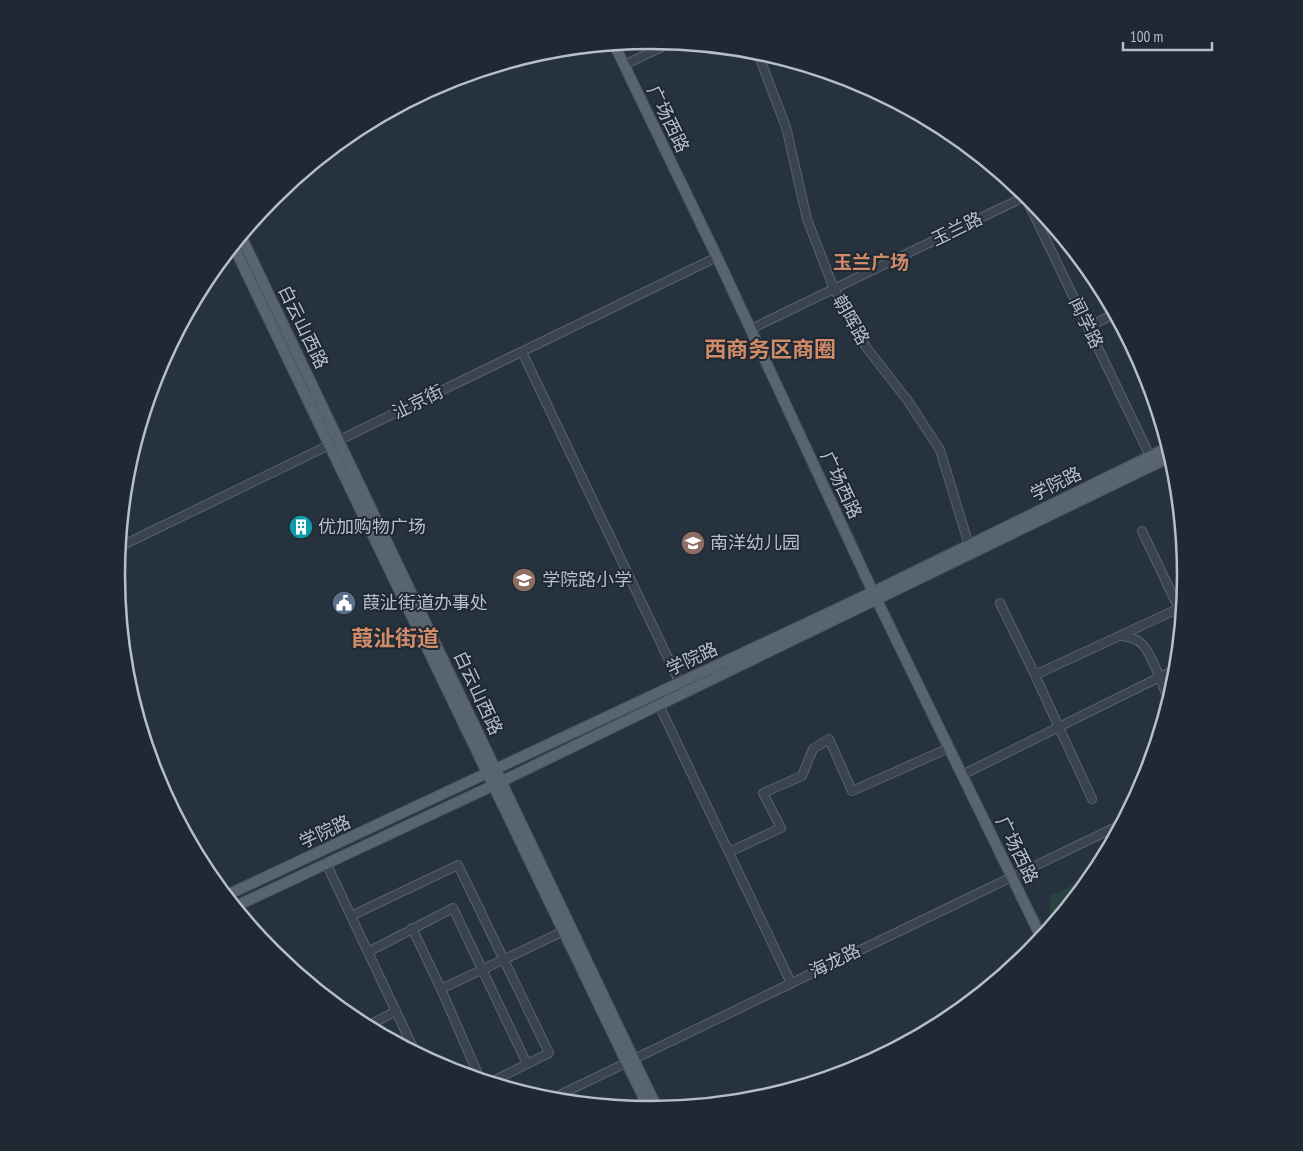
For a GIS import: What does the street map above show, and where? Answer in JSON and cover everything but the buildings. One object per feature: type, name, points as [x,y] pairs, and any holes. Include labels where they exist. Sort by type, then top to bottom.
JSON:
[{"type":"main road","name":"广场西路","points":[[617,50],[717,257],[875,596],[1039,933]]},
{"type":"main road","name":"白云山西路","points":[[244,242],[340,440],[492,771]]},
{"type":"main road","name":"白云山西路","points":[[236,252],[498,783],[630,1060],[646,1102]]},
{"type":"main road","name":"学院路","points":[[240,903],[498,783],[659,705],[875,596],[969,545],[1162,449]]},
{"type":"main road","name":"学院路","points":[[232,893],[680,683],[875,596],[1165,459]]},
{"type":"main road","name":"白云山西路","points":[[498,783],[564,931],[653,1102]]},
{"type":"street","points":[[624,65],[657,49]]},
{"type":"street","name":"朝晖路","points":[[761,61],[786,127],[807,219],[834,289],[866,347],[908,401],[940,450],[969,545]]},
{"type":"street","name":"玉兰路","points":[[751,329],[1018,197]]},
{"type":"street","name":"闻学路","points":[[1034,214],[1150,456]]},
{"type":"street","name":"沚京街","points":[[126,544],[717,257]]},
{"type":"street","points":[[1088,327],[1110,317]]},
{"type":"street","points":[[522,352],[680,683]]},
{"type":"street","points":[[1142,531],[1177,600]]},
{"type":"street","points":[[1000,604],[1092,799]]},
{"type":"street","points":[[1035,675],[1177,609]]},
{"type":"street","points":[[1120,636],[1132,638],[1142,644],[1165,691]]},
{"type":"street","points":[[962,774],[1169,673]]},
{"type":"street","points":[[659,705],[792,983]]},
{"type":"street","points":[[729,852],[781,828],[763,793],[802,776],[813,749],[829,739],[852,791],[949,748]]},
{"type":"street","name":"海龙路","points":[[561,1094],[1114,828]]},
{"type":"street","points":[[326,863],[411,1044]]},
{"type":"street","points":[[351,916],[458,865],[548,1053],[498,1079]]},
{"type":"street","points":[[368,952],[453,908],[527,1064]]},
{"type":"street","points":[[412,928],[477,1072]]},
{"type":"street","points":[[441,990],[564,931]]},
{"type":"street","points":[[374,1023],[396,1011]]},
{"type":"green space","points":[[1079,882],[1051,919],[1049,915],[1051,895]]},
{"type":"place","name":"优加购物广场","points":[[301,527]]},
{"type":"place","name":"南洋幼儿园","points":[[693,543]]},
{"type":"place","name":"学院路小学","points":[[524,580]]},
{"type":"place","name":"葭沚街道办事处","points":[[344,603]]},
{"type":"district","name":"玉兰广场","points":[[871,262]]},
{"type":"district","name":"西商务区商圈","points":[[770,349]]},
{"type":"district","name":"葭沚街道","points":[[395,638]]}]
